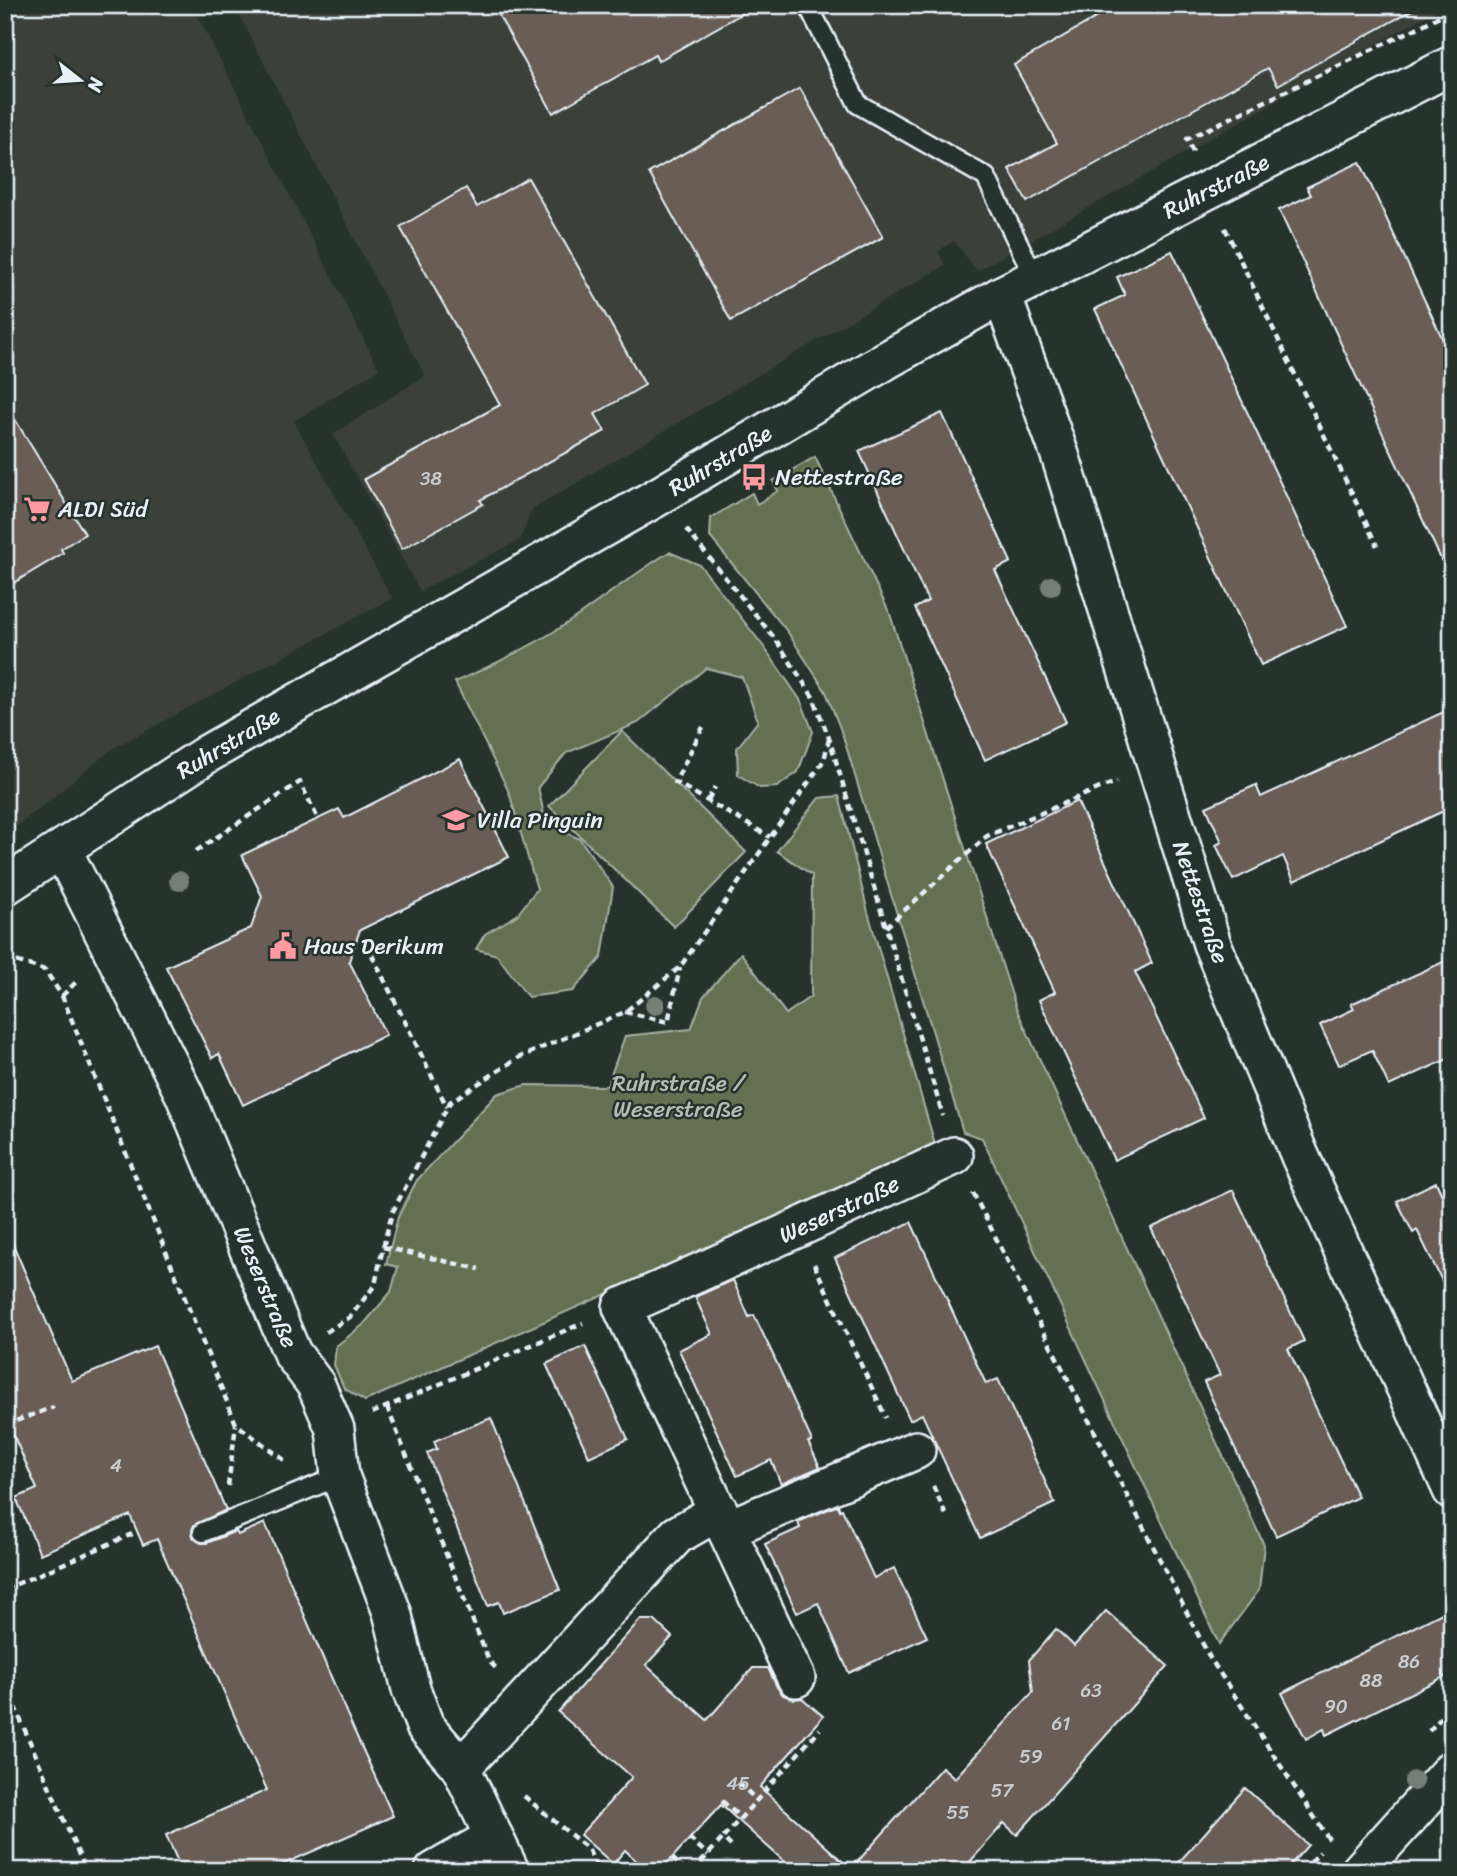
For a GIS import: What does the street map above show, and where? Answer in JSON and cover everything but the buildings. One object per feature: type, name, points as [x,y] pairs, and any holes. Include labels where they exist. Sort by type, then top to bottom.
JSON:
[{"type":"street","name":"Ruhrstraße","points":[[5,886],[207,754],[659,496],[885,361],[1002,295],[1452,65]]},
{"type":"street","name":"Nettestraße","points":[[1002,295],[1060,455],[1212,944],[1300,1156],[1452,1490]]},
{"type":"street","name":"Weserstraße","points":[[62,849],[184,1094],[292,1353],[316,1385],[335,1429],[340,1476],[392,1612],[411,1689],[425,1726],[461,1768],[510,1871]]},
{"type":"street","name":"Weserstraße","points":[[622,1307],[954,1156]]},
{"type":"street","points":[[622,1307],[796,1678]]},
{"type":"street","points":[[461,1768],[677,1535],[916,1450]]},
{"type":"street","points":[[1360,1871],[1452,1769]]},
{"type":"street","points":[[434,1871],[494,1837]]},
{"type":"lane","points":[[808,5],[858,104],[986,177],[1035,278]]},
{"type":"lane","points":[[203,1532],[340,1476]]},
{"type":"path","points":[[1377,546],[1208,190],[1187,139],[1452,9]]},
{"type":"path","points":[[659,496],[776,640],[813,697],[829,738],[954,1156],[1210,1658],[1330,1841]]},
{"type":"path","points":[[703,727],[675,782],[771,837]]},
{"type":"path","points":[[292,1353],[351,1317],[375,1285],[392,1213],[450,1102],[518,1058],[625,1013],[680,967],[824,760],[829,738]]},
{"type":"path","points":[[886,927],[987,836],[1157,765]]},
{"type":"path","points":[[196,850],[300,782],[318,819]]},
{"type":"path","points":[[708,800],[715,787]]},
{"type":"path","points":[[372,955],[447,1108]]},
{"type":"path","points":[[5,958],[45,970],[62,996],[236,1424],[227,1494]]},
{"type":"path","points":[[625,1013],[668,1022],[680,967]]},
{"type":"path","points":[[798,1228],[891,1429],[913,1443],[947,1517]]},
{"type":"path","points":[[383,1247],[479,1269]]},
{"type":"path","points":[[335,1429],[622,1307]]},
{"type":"path","points":[[5,1425],[54,1407]]},
{"type":"path","points":[[387,1407],[488,1661],[526,1699]]},
{"type":"path","points":[[236,1424],[292,1466]]},
{"type":"path","points":[[5,1589],[137,1532]]},
{"type":"path","points":[[5,1684],[85,1869],[81,1871]]},
{"type":"path","points":[[694,1871],[820,1729]]},
{"type":"path","points":[[805,1736],[810,1740]]},
{"type":"path","points":[[490,1737],[526,1799],[588,1849],[599,1871]]},
{"type":"path","points":[[787,1756],[792,1760]]},
{"type":"path","points":[[738,1783],[757,1800]]},
{"type":"path","points":[[722,1801],[741,1818]]},
{"type":"path","points":[[690,1838],[708,1855]]},
{"type":"path","points":[[723,1838],[731,1846]]},
{"type":"path","points":[[671,1857],[686,1871]]},
{"type":"shaded area","points":[[5,5],[192,5],[379,369],[294,421],[392,598],[112,749],[5,834]]},
{"type":"shaded area","points":[[234,5],[1445,5],[977,271],[954,241],[938,251],[945,265],[532,509],[520,540],[420,591],[333,434],[425,376]]},
{"type":"green space","points":[[815,457],[890,614],[1016,1008],[1264,1545],[1259,1590],[1219,1644],[982,1138],[963,1132],[843,736],[826,692],[787,631],[710,537],[711,518],[752,493],[757,504],[778,491],[773,481]]},
{"type":"green space","points":[[669,552],[700,565],[764,647],[801,701],[813,732],[798,772],[777,787],[760,788],[738,775],[737,748],[758,721],[742,677],[706,668],[638,723],[566,753],[538,787],[546,824],[580,839],[613,887],[602,957],[573,991],[528,997],[497,955],[476,949],[485,934],[517,915],[537,889],[509,792],[455,682],[553,632]]},
{"type":"green space","points":[[622,731],[746,852],[674,927],[549,806]]},
{"type":"green space","name":"Ruhrstraße / Weserstraße","points":[[839,796],[868,912],[936,1148],[365,1401],[344,1388],[334,1365],[336,1346],[363,1325],[391,1292],[398,1267],[386,1264],[398,1217],[417,1180],[497,1094],[526,1085],[607,1086],[625,1036],[691,1029],[703,997],[741,953],[786,1014],[811,996],[812,875],[777,851],[819,798]]},
{"type":"place","name":"Nettestraße","points":[[754,477]]},
{"type":"place","name":"ALDI Süd","points":[[37,509]]},
{"type":"place","name":"Villa Pinguin","points":[[456,820]]},
{"type":"place","name":"Haus Derikum","points":[[283,946]]}]
